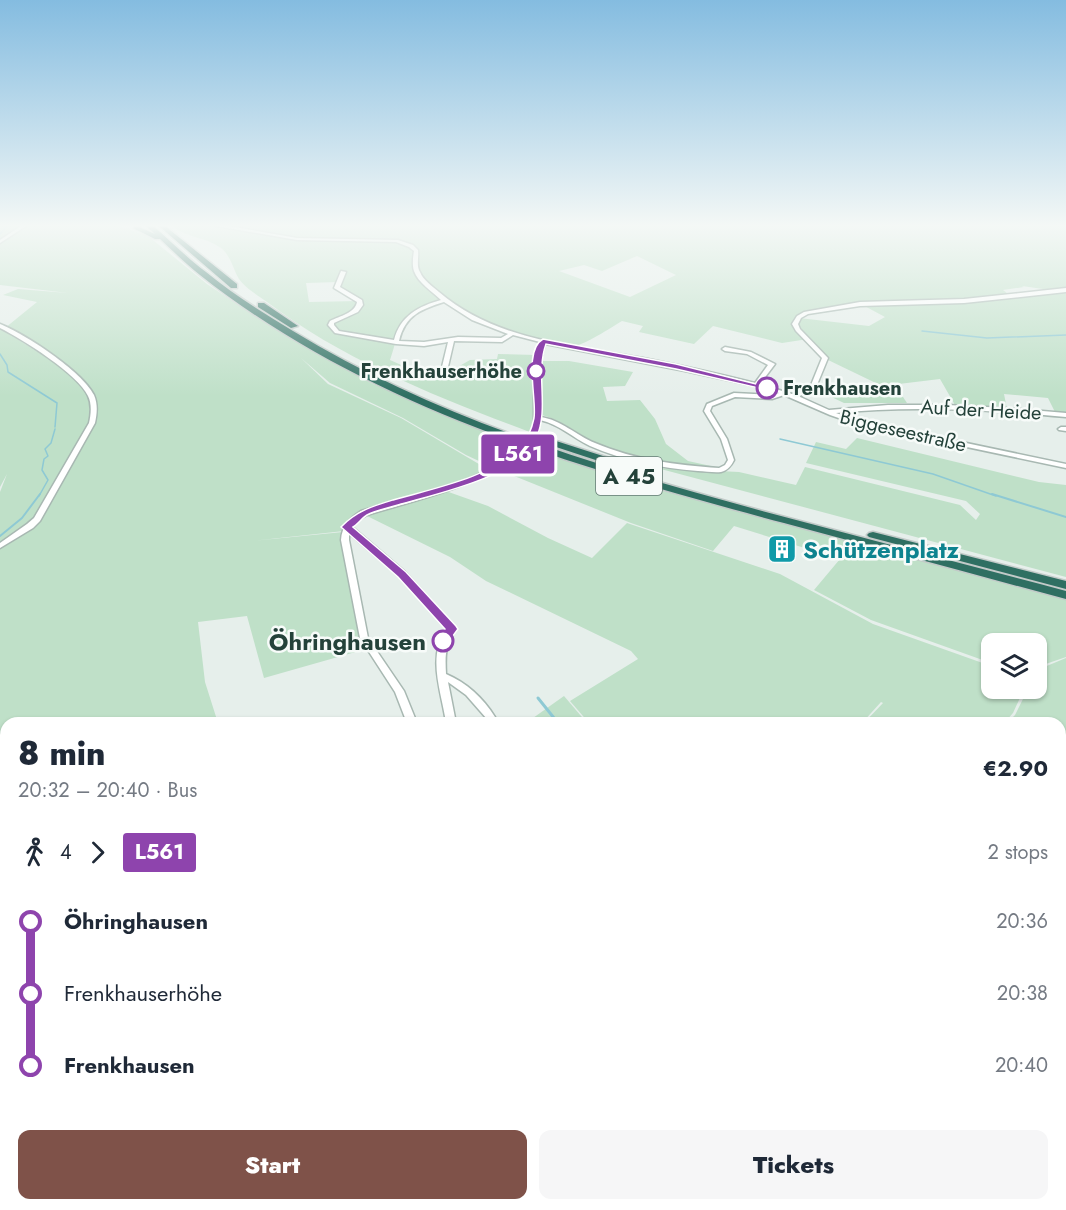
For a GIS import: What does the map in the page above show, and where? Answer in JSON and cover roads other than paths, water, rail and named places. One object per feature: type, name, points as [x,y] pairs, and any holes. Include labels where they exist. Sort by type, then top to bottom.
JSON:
[{"type":"highway","name":"A 45","points":[[217,282],[318,350],[369,376],[502,433],[590,465],[729,506],[1066,595]]},
{"type":"highway","name":"A 45","points":[[230,282],[304,333],[376,372],[516,430],[600,459],[727,497],[1066,585]]},
{"type":"highway","points":[[235,282],[240,291]]},
{"type":"street","points":[[339,282],[337,288],[360,301],[360,305],[356,311],[333,322],[331,326],[337,332],[396,342],[424,344],[458,339],[502,340],[512,333]]},
{"type":"street","name":"Biggeseestraße","points":[[426,282],[442,301],[478,321],[512,333],[756,385],[788,395],[824,412],[855,423],[1066,466]]},
{"type":"street","points":[[538,418],[554,421],[580,438],[639,461],[657,466],[720,470],[728,466],[731,460],[724,440],[707,411],[710,405],[734,396],[772,397],[812,391],[825,358],[795,324],[799,317],[806,313],[860,304],[964,301],[1066,290]]},
{"type":"street","points":[[396,342],[408,316],[419,308],[442,301]]},
{"type":"street","points":[[0,326],[17,335],[82,383],[92,395],[94,415],[92,423],[45,508],[30,526],[0,546]]},
{"type":"street","points":[[444,371],[451,340]]},
{"type":"street","points":[[410,717],[399,691],[364,638],[345,540],[347,527],[364,513],[471,480],[505,464],[521,452],[536,429],[538,418],[536,359],[543,341]]},
{"type":"street","points":[[725,349],[749,353],[772,364],[756,385]]},
{"type":"street","name":"Auf der Heide","points":[[824,412],[876,406],[953,405],[1066,415]]},
{"type":"street","points":[[347,527],[402,574],[452,629],[446,635],[441,648],[450,717]]},
{"type":"street","points":[[443,676],[453,680],[482,704],[490,717]]},
{"type":"waterway","points":[[922,331],[987,338],[1066,335]]},
{"type":"waterway","points":[[0,354],[7,365],[8,372],[57,403],[55,427]]},
{"type":"waterway","points":[[39,496],[48,480],[42,470],[44,459],[48,456],[45,449],[51,443],[55,429]]},
{"type":"waterway","points":[[780,439],[933,474],[996,496]]},
{"type":"waterway","points":[[0,536],[22,518],[40,494]]},
{"type":"waterway","points":[[992,494],[1066,517]]},
{"type":"waterway","points":[[538,698],[553,717]]},
{"type":"place","name":"Frenkhauserhöhe","points":[[536,371]]},
{"type":"place","name":"Frenkhausen","points":[[767,388]]},
{"type":"place","name":"Schützenplatz","points":[[782,549]]},
{"type":"place","name":"Öhringhausen","points":[[443,641]]}]
